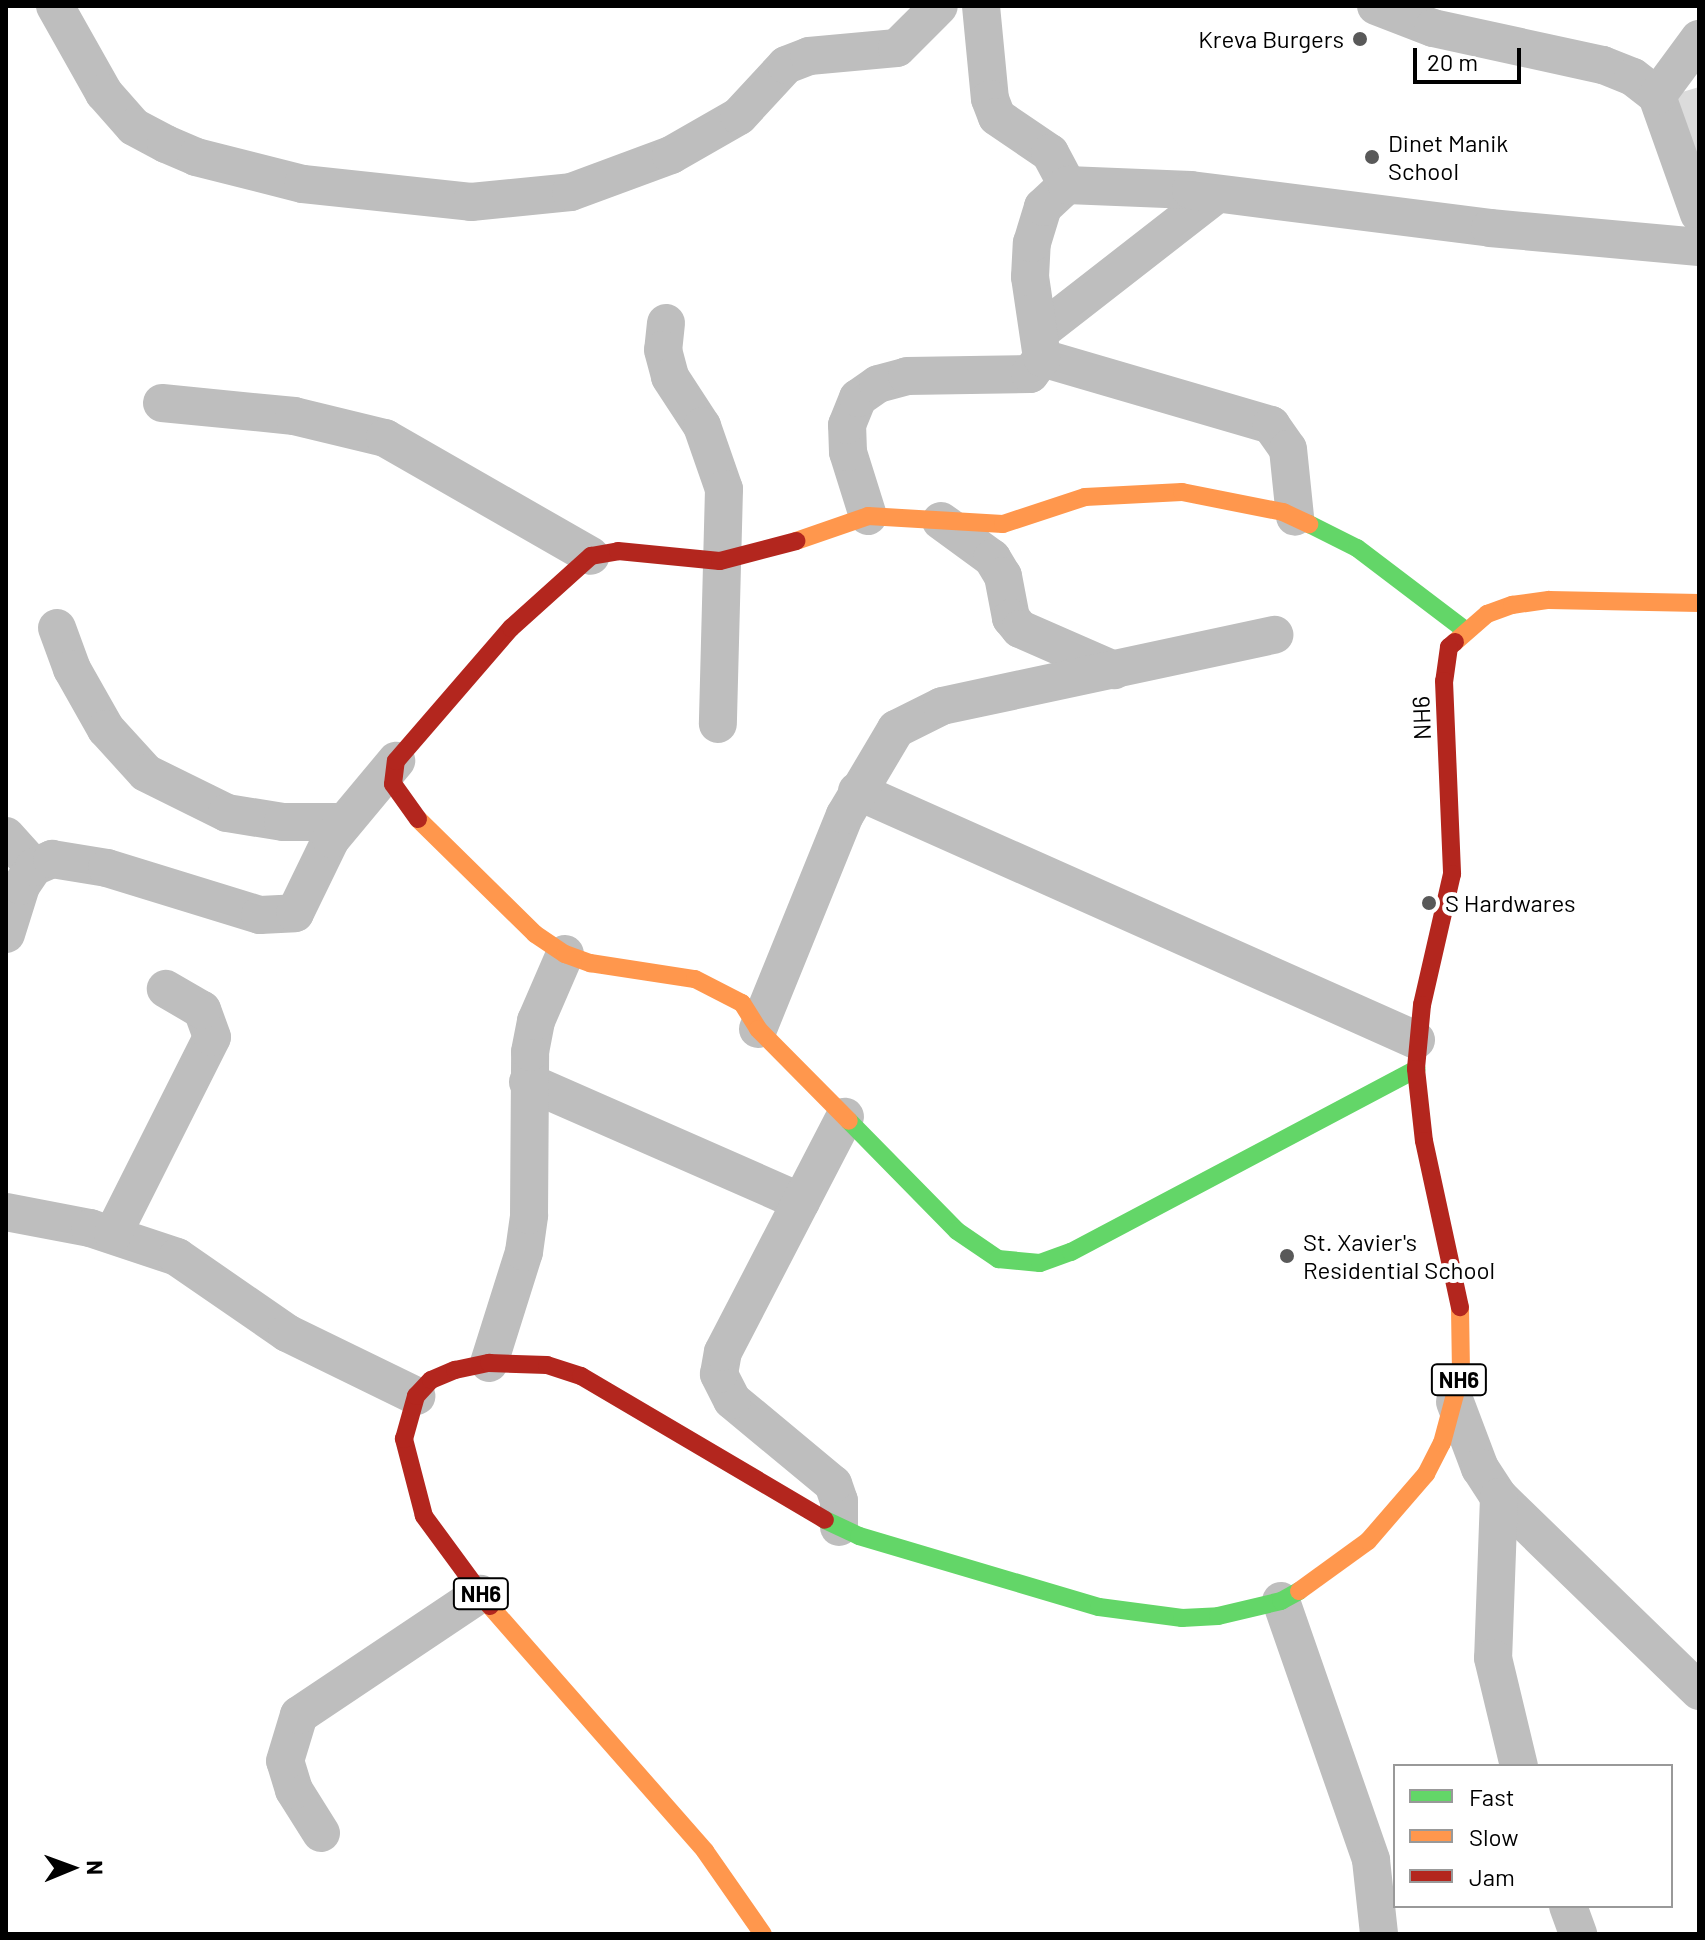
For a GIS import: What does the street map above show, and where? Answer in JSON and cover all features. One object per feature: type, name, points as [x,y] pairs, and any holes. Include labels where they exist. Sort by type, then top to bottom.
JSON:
[{"type":"main road","points":[[1416,1054],[1071,1252],[1040,1263],[998,1259],[957,1231],[758,1029],[742,1003],[720,987],[565,954],[535,934],[406,807],[393,784],[396,761],[511,628],[591,556],[618,551],[720,561],[747,558],[868,516],[1003,524],[1085,497],[1137,493],[1233,498],[1295,517],[1357,548],[1465,630],[1512,605],[1549,600],[1699,603]]},
{"type":"main road","name":"NH6","points":[[763,1934],[705,1851],[480,1594],[424,1516],[409,1475],[404,1439],[416,1396],[431,1380],[489,1363],[547,1365],[619,1398],[839,1527],[1013,1582],[1139,1614],[1218,1616],[1281,1601],[1343,1561],[1405,1504],[1432,1464],[1455,1402],[1463,1345],[1461,1310],[1424,1141],[1416,1054],[1452,874],[1444,681],[1449,647],[1465,630]]},
{"type":"street","points":[[55,6],[104,93],[134,127],[166,144],[196,157],[303,184],[471,202],[571,192],[671,155],[739,116],[786,65],[809,56],[897,48],[939,6]]},
{"type":"street","points":[[981,6],[990,99],[997,117],[1050,153],[1067,185]]},
{"type":"street","points":[[1376,6],[1417,14],[1603,65],[1633,77],[1657,96],[1699,214]]},
{"type":"street","points":[[1657,96],[1699,39]]},
{"type":"street","points":[[1042,345],[1030,277],[1032,243],[1043,207],[1067,185],[1217,194],[1490,228],[1699,247]]},
{"type":"street","points":[[868,516],[848,452],[847,425],[858,398],[878,384],[907,376],[1030,374],[1042,345],[1217,194]]},
{"type":"street","points":[[666,323],[663,350],[670,377],[702,426],[724,489],[718,724]]},
{"type":"street","points":[[1042,345],[1271,425],[1288,449],[1295,517]]},
{"type":"street","points":[[162,403],[294,416],[385,438],[591,556]]},
{"type":"street","points":[[941,521],[992,558],[1003,576],[1011,618],[1020,629],[1114,670]]},
{"type":"street","points":[[57,628],[72,669],[106,729],[146,773],[227,813],[283,822],[344,822]]},
{"type":"street","points":[[758,1029],[857,791],[896,729],[917,715],[1274,635]]},
{"type":"street","points":[[6,934],[21,886],[34,867],[52,859],[79,861],[279,917],[295,913],[304,902],[320,857],[344,822],[396,761]]},
{"type":"street","points":[[857,791],[1416,1054]]},
{"type":"street","points":[[6,836],[34,867]]},
{"type":"street","points":[[489,1363],[516,1279],[529,1215],[528,1082],[536,1021],[565,954]]},
{"type":"street","points":[[113,1234],[212,1037],[202,1010],[166,989]]},
{"type":"street","points":[[528,1082],[801,1202]]},
{"type":"street","points":[[839,1527],[839,1501],[833,1484],[732,1400],[719,1374],[723,1352],[845,1117]]},
{"type":"street","points":[[6,1212],[113,1234],[177,1257],[287,1333],[416,1396]]},
{"type":"street","points":[[1455,1402],[1480,1468],[1499,1497],[1699,1691]]},
{"type":"street","points":[[1499,1497],[1493,1658],[1519,1764]]},
{"type":"street","points":[[321,1833],[294,1790],[285,1761],[299,1715],[480,1594]]},
{"type":"street","points":[[1281,1601],[1371,1860],[1379,1934]]},
{"type":"street","points":[[1569,1908],[1578,1934]]},
{"type":"building","points":[[1699,87],[1699,191],[1669,96]]},
{"type":"traffic: fast","points":[[1309,524],[1357,548],[1465,630]]},
{"type":"traffic: fast","points":[[849,1121],[957,1231],[998,1259],[1040,1263],[1071,1252],[1416,1069]]},
{"type":"traffic: fast","points":[[825,1520],[859,1536],[1099,1607],[1182,1618],[1218,1616],[1281,1601],[1299,1591]]},
{"type":"traffic: slow","points":[[796,541],[868,516],[1003,524],[1085,497],[1182,492],[1283,512],[1309,524]]},
{"type":"traffic: slow","points":[[1455,642],[1487,614],[1512,605],[1549,600],[1699,603]]},
{"type":"traffic: slow","points":[[418,819],[535,934],[565,954],[590,963],[695,979],[742,1003],[758,1029],[849,1121]]},
{"type":"traffic: slow","points":[[1299,1591],[1368,1541],[1426,1474],[1442,1443],[1461,1372],[1460,1307]]},
{"type":"traffic: slow","points":[[490,1606],[705,1851],[763,1934]]},
{"type":"traffic: jam","points":[[418,819],[393,784],[396,761],[511,628],[591,556],[618,551],[720,561],[796,541]]},
{"type":"traffic: jam","points":[[1455,642],[1449,647],[1444,681],[1452,874],[1422,1005],[1416,1069],[1424,1141],[1460,1307]]},
{"type":"traffic: jam","points":[[490,1606],[424,1516],[404,1439],[416,1396],[431,1380],[455,1370],[489,1363],[547,1365],[581,1376],[825,1520]]},
{"type":"place","name":"Kreva Burgers","points":[[1360,39]]},
{"type":"place","name":"Dinet Manik School","points":[[1372,157]]},
{"type":"place","name":"S Hardwares","points":[[1429,903]]},
{"type":"place","name":"St. Xavier's Residential School","points":[[1287,1256]]}]
